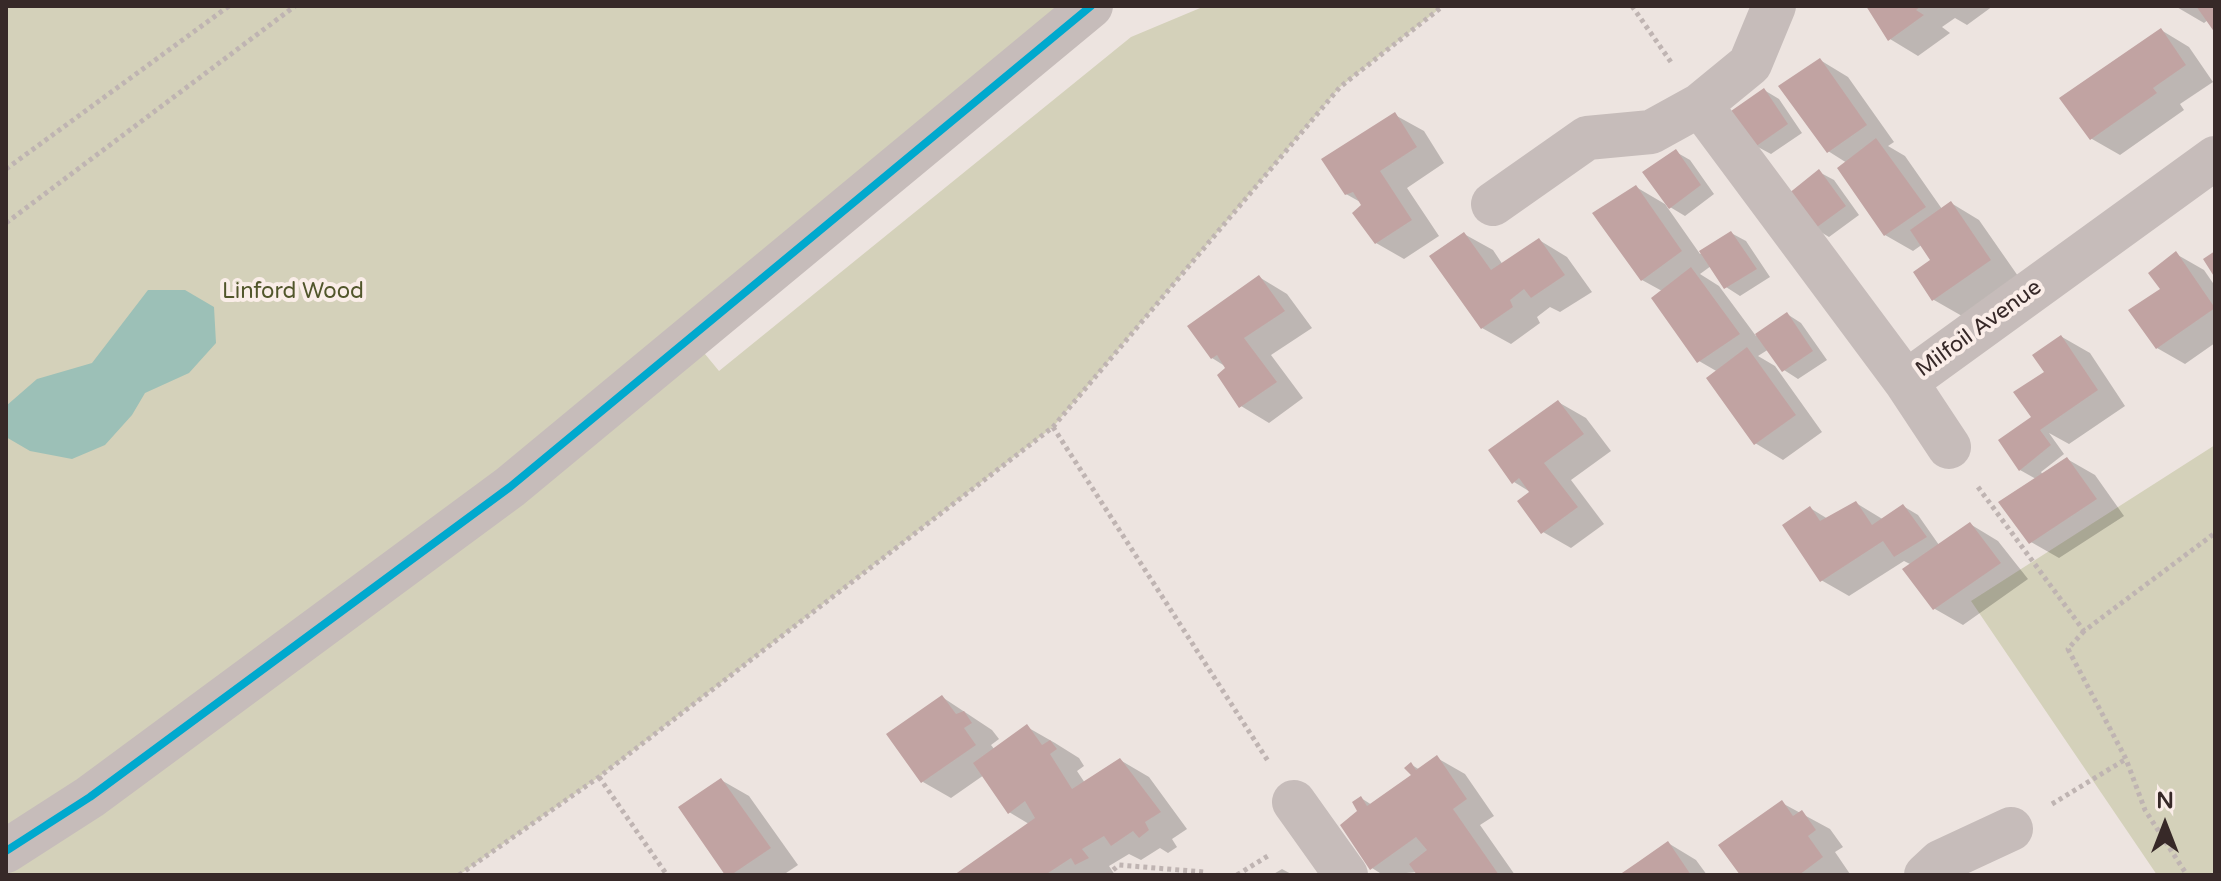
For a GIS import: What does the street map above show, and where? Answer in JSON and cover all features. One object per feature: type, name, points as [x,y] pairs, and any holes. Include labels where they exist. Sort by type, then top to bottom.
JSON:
[{"type":"street","points":[[6,851],[90,797],[510,487],[1091,6]]},
{"type":"street","points":[[1493,204],[1587,138],[1651,132],[1700,105],[1750,64],[1774,6]]},
{"type":"street","name":"Milfoil Avenue","points":[[1700,105],[1906,382],[2215,158]]},
{"type":"street","points":[[1906,382],[1949,447]]},
{"type":"street","points":[[1294,802],[1346,875]]},
{"type":"street","points":[[1926,875],[1940,862],[2011,829]]},
{"type":"path","points":[[6,169],[229,6]]},
{"type":"path","points":[[6,223],[295,6]]},
{"type":"path","points":[[459,875],[599,777],[1053,427],[1340,87],[1443,6]]},
{"type":"path","points":[[1632,6],[1700,105]]},
{"type":"path","points":[[1053,427],[1294,802]]},
{"type":"path","points":[[1949,447],[2084,631]]},
{"type":"path","points":[[2187,875],[2145,810],[2126,759],[2068,649],[2084,631],[2215,533]]},
{"type":"path","points":[[2011,829],[2126,759]]},
{"type":"path","points":[[599,777],[667,875]]},
{"type":"path","points":[[1107,875],[1119,865],[1204,872],[1206,875]]},
{"type":"green space","name":"Linford Wood","points":[[6,6],[1091,6],[691,337],[719,371],[1131,37],[1205,6],[1443,6],[1340,87],[1053,427],[599,777],[459,875],[6,875]]},
{"type":"green space","points":[[2215,445],[2215,875],[2157,875],[1971,601]]},
{"type":"water","points":[[148,290],[185,290],[214,307],[216,343],[189,373],[145,393],[132,415],[105,445],[72,459],[30,451],[6,437],[6,406],[37,379],[92,363]]},
{"type":"building","points":[[1866,6],[1921,6],[1916,10],[1924,15],[1888,41]]},
{"type":"building","points":[[2196,6],[2215,6],[2215,33]]},
{"type":"building","points":[[2161,28],[2186,65],[2153,88],[2157,93],[2090,140],[2059,98]]},
{"type":"building","points":[[1820,58],[1867,125],[1827,153],[1778,86]]},
{"type":"building","points":[[1764,88],[1788,124],[1755,147],[1731,111]]},
{"type":"building","points":[[1395,112],[1417,147],[1380,171],[1412,220],[1375,244],[1352,213],[1361,205],[1353,192],[1345,195],[1321,159]]},
{"type":"building","points":[[1876,138],[1926,207],[1884,236],[1837,168]]},
{"type":"building","points":[[1676,149],[1701,185],[1669,209],[1642,172]]},
{"type":"building","points":[[1819,169],[1846,206],[1813,230],[1788,194]]},
{"type":"building","points":[[1636,185],[1682,251],[1641,281],[1592,213]]},
{"type":"building","points":[[1951,201],[1991,260],[1932,301],[1913,272],[1930,260],[1910,230]]},
{"type":"building","points":[[1731,231],[1757,269],[1724,289],[1699,251]]},
{"type":"building","points":[[1464,232],[1491,270],[1539,238],[1565,275],[1531,298],[1524,289],[1510,300],[1513,307],[1481,329],[1429,256]]},
{"type":"building","points":[[2176,251],[2215,308],[2156,349],[2128,310],[2160,289],[2148,273]]},
{"type":"building","points":[[2215,251],[2215,278],[2203,259]]},
{"type":"building","points":[[1691,267],[1740,334],[1697,363],[1651,298]]},
{"type":"building","points":[[1259,275],[1285,311],[1244,338],[1277,382],[1239,408],[1217,375],[1225,368],[1217,355],[1211,359],[1187,326]]},
{"type":"building","points":[[1787,312],[1813,351],[1782,372],[1755,334]]},
{"type":"building","points":[[2061,335],[2098,390],[2040,430],[2051,445],[2019,471],[1998,440],[2031,417],[2013,392],[2044,372],[2032,355]]},
{"type":"building","points":[[1747,347],[1796,415],[1754,445],[1706,378]]},
{"type":"building","points":[[1558,400],[1584,434],[1544,463],[1578,507],[1541,534],[1517,501],[1529,492],[1519,478],[1512,484],[1488,450]]},
{"type":"building","points":[[2067,457],[2097,499],[2029,544],[1998,502]]},
{"type":"building","points":[[1856,501],[1872,525],[1903,504],[1927,537],[1894,557],[1883,541],[1820,582],[1782,525],[1810,506],[1820,521]]},
{"type":"building","points":[[1970,522],[2001,563],[1933,610],[1902,569]]},
{"type":"building","points":[[942,695],[956,714],[964,711],[972,723],[964,728],[976,745],[921,783],[886,734]]},
{"type":"building","points":[[1027,724],[1042,745],[1050,740],[1057,749],[1050,754],[1072,789],[1120,758],[1161,812],[1145,822],[1149,830],[1139,838],[1133,831],[1111,846],[1104,836],[1082,849],[1089,858],[1075,865],[1071,858],[1045,875],[954,875],[1035,818],[1025,801],[1008,814],[973,763]]},
{"type":"building","points":[[1437,755],[1467,799],[1453,809],[1499,875],[1417,875],[1409,864],[1427,850],[1416,837],[1370,870],[1340,825],[1357,811],[1352,802],[1361,796],[1367,806],[1411,775],[1404,768],[1411,762],[1416,770]]},
{"type":"building","points":[[721,778],[771,848],[731,875],[725,875],[678,807]]},
{"type":"building","points":[[1782,800],[1793,816],[1802,810],[1816,830],[1808,836],[1823,857],[1799,875],[1740,875],[1718,845]]},
{"type":"building","points":[[1668,841],[1691,875],[1619,875],[1638,862]]},
{"type":"transit line","points":[[6,851],[90,797],[510,487],[1091,6]]}]
